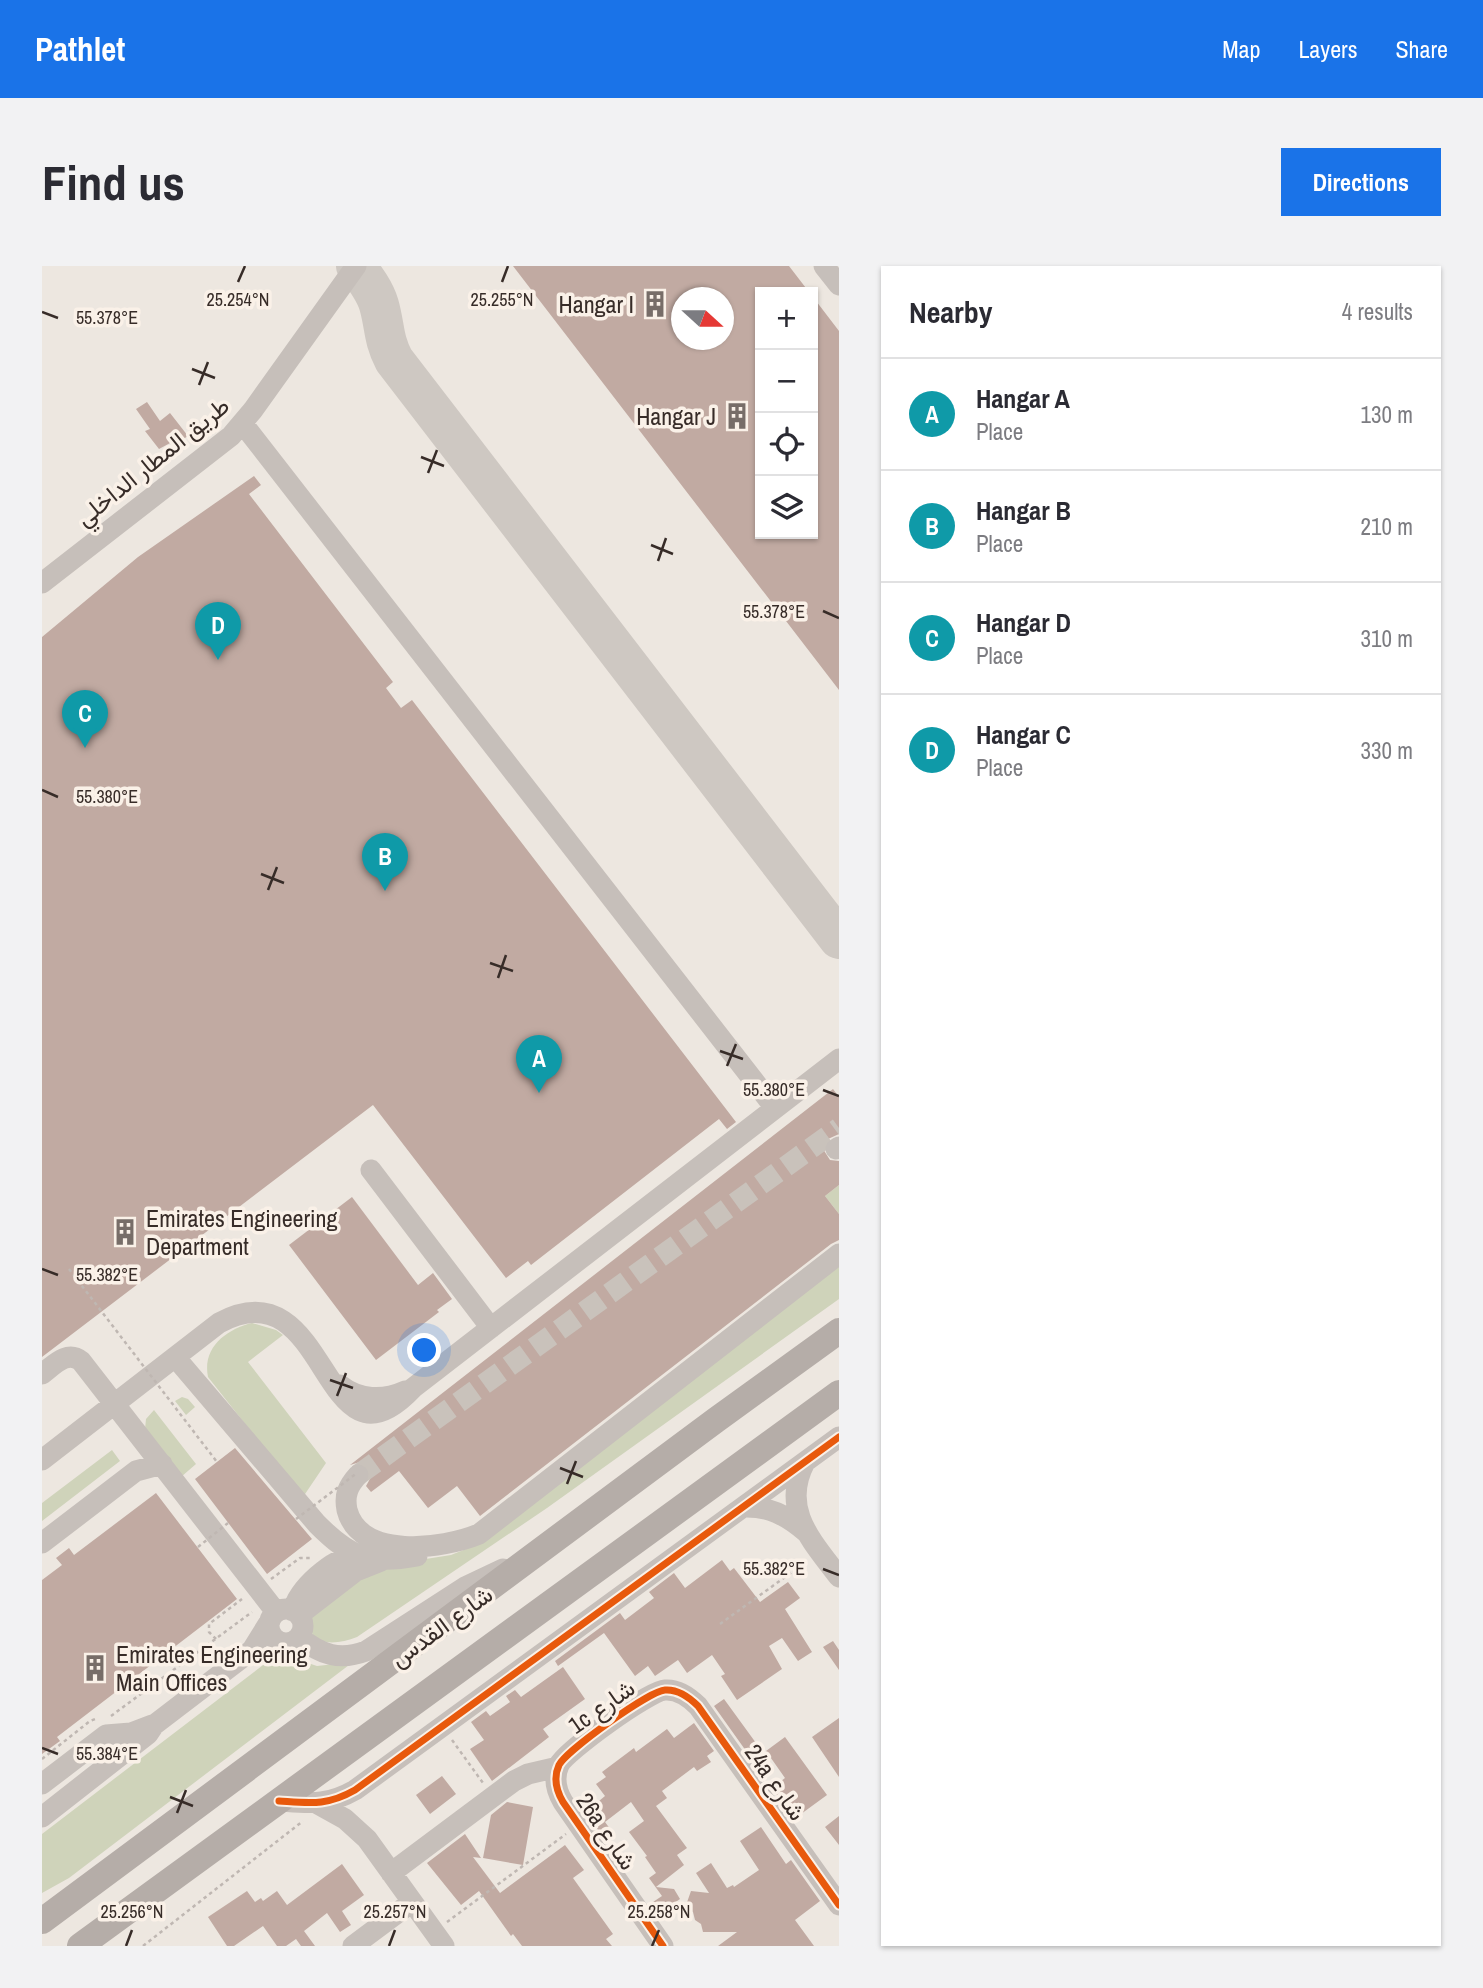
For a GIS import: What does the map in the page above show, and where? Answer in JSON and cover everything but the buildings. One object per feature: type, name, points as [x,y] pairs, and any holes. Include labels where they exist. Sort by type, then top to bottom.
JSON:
[{"type":"main road","name":"شارع القدس","points":[[42,1921],[839,1331]]},
{"type":"main road","name":"شارع القدس","points":[[80,1946],[839,1393]]},
{"type":"street","name":"طريق المطار الداخلي","points":[[42,583],[218,447],[243,424],[356,266]]},
{"type":"street","points":[[824,266],[839,285]]},
{"type":"street","points":[[243,424],[775,1108]]},
{"type":"street","points":[[42,1460],[219,1323],[235,1314],[253,1311],[267,1313],[285,1321],[299,1334],[332,1379],[355,1394],[369,1398],[396,1395],[413,1388],[839,1059]]},
{"type":"street","points":[[371,1170],[491,1328]]},
{"type":"street","points":[[357,1474],[347,1491],[345,1502],[355,1527],[366,1537],[391,1546],[447,1543],[470,1538],[488,1528],[839,1254]]},
{"type":"street","points":[[42,1374],[66,1357],[77,1357],[279,1614],[303,1626],[292,1640],[251,1650]]},
{"type":"street","points":[[176,1357],[317,1524],[342,1548],[355,1555],[384,1561]]},
{"type":"street","points":[[279,1801],[321,1805],[344,1797],[839,1437]]},
{"type":"street","points":[[805,1462],[796,1484],[797,1511],[807,1534],[839,1577]]},
{"type":"street","points":[[42,1543],[136,1471],[162,1464]]},
{"type":"street","points":[[743,1507],[769,1508],[788,1517],[807,1534]]},
{"type":"street","points":[[447,1543],[431,1553],[369,1564],[356,1571],[279,1614],[270,1627],[274,1638],[292,1640],[331,1656],[355,1655],[366,1651],[465,1587],[543,1551]]},
{"type":"street","points":[[154,1725],[148,1734],[48,1810],[44,1782],[106,1735],[131,1733],[154,1725],[251,1650],[279,1614],[305,1587],[340,1559],[355,1555]]},
{"type":"street","name":"1c شارع","points":[[558,1767],[571,1750],[649,1695],[665,1690],[674,1691]]},
{"type":"street","name":"24a شارع","points":[[674,1691],[691,1699],[698,1706],[839,1905]]},
{"type":"street","points":[[91,1746],[103,1753],[106,1767]]},
{"type":"street","points":[[73,1760],[89,1781]]},
{"type":"street","points":[[391,1873],[528,1774],[558,1767]]},
{"type":"street","name":"26a شارع","points":[[558,1767],[558,1793],[663,1946]]},
{"type":"street","points":[[366,1781],[360,1816],[367,1839]]},
{"type":"street","points":[[321,1805],[345,1819],[367,1839],[439,1939]]},
{"type":"street","points":[[353,1946],[412,1902]]},
{"type":"path","points":[[69,1269],[217,1462]]},
{"type":"path","points":[[296,1519],[357,1474]]},
{"type":"path","points":[[198,1547],[228,1523]]},
{"type":"path","points":[[720,1624],[820,1552]]},
{"type":"path","points":[[42,1759],[90,1721],[114,1714],[279,1614]]},
{"type":"path","points":[[442,1726],[493,1797]]},
{"type":"path","points":[[143,1946],[321,1805]]},
{"type":"path","points":[[439,1939],[579,1825]]},
{"type":"green space","points":[[839,1185],[839,1214],[825,1196]]},
{"type":"green space","points":[[839,1264],[839,1299],[547,1508],[357,1637],[331,1642],[323,1641],[312,1633],[309,1615],[375,1567],[451,1555],[466,1549]]},
{"type":"green space","points":[[252,1323],[276,1330],[283,1335],[248,1362],[326,1463],[303,1497],[208,1377],[209,1357],[218,1341],[234,1330]]},
{"type":"green space","points":[[182,1397],[195,1407],[186,1415],[175,1401]]},
{"type":"green space","points":[[154,1410],[196,1464],[181,1477],[145,1429],[146,1419]]},
{"type":"green space","points":[[112,1450],[120,1461],[42,1521],[42,1503]]},
{"type":"green space","points":[[278,1648],[317,1666],[353,1662],[69,1878],[42,1893],[42,1834],[267,1662],[260,1653]]},
{"type":"taxiway","points":[[356,266],[377,300],[394,360],[839,939]]},
{"type":"tunnel","points":[[358,1475],[839,1128]]},
{"type":"cycle path","points":[[279,1801],[327,1801],[355,1790],[839,1437]]},
{"type":"cycle path","points":[[663,1946],[563,1802],[556,1779],[559,1765],[591,1735],[626,1710],[665,1690],[683,1694],[698,1706],[839,1905]]},
{"type":"place","name":"Hangar I","points":[[655,304]]},
{"type":"place","name":"Hangar J","points":[[737,416]]},
{"type":"place","name":"Hangar C","points":[[218,660]]},
{"type":"place","name":"Hangar D","points":[[85,748]]},
{"type":"place","name":"Hangar B","points":[[385,891]]},
{"type":"place","name":"Hangar A","points":[[539,1093]]},
{"type":"place","name":"Emirates Engineering Department","points":[[125,1232]]},
{"type":"place","name":"Emirates Engineering Main Offices","points":[[95,1668]]}]
